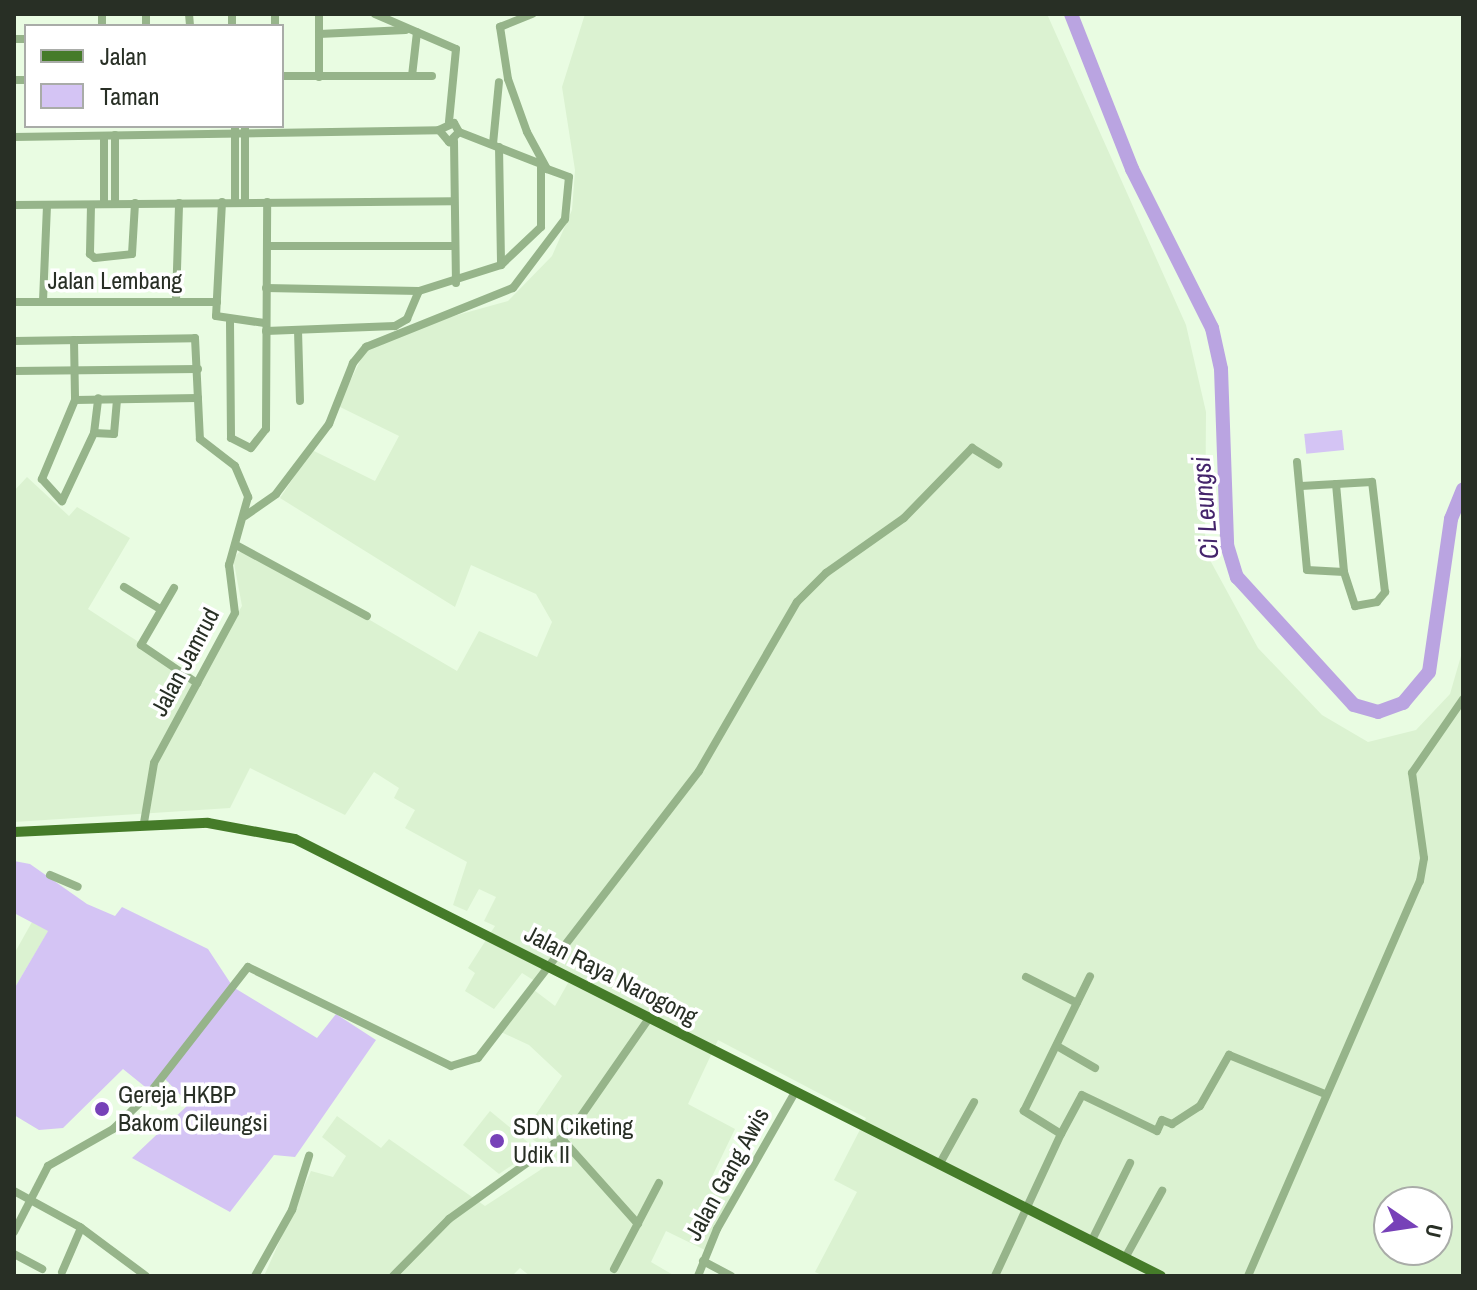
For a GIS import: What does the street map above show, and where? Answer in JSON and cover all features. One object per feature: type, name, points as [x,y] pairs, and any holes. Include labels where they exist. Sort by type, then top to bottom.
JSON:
[{"type":"main road","name":"Jalan Raya Narogong","points":[[14,832],[144,823],[242,826],[295,839],[1161,1276]]},
{"type":"street","points":[[319,14],[319,77]]},
{"type":"street","points":[[14,137],[240,130],[439,130],[449,122],[458,52],[375,14]]},
{"type":"street","points":[[245,516],[276,494],[329,424],[353,363],[366,347],[513,288],[565,219],[569,177],[544,164],[507,72],[500,24],[533,14]]},
{"type":"street","points":[[319,34],[414,31]]},
{"type":"street","points":[[412,76],[414,31]]},
{"type":"street","points":[[284,76],[432,76]]},
{"type":"street","points":[[499,82],[496,146],[501,265]]},
{"type":"street","points":[[266,288],[419,291],[456,283],[501,265],[541,227],[542,168],[537,159],[459,132],[449,122]]},
{"type":"street","points":[[240,130],[245,201]]},
{"type":"street","points":[[235,201],[240,130]]},
{"type":"street","points":[[439,130],[444,141],[454,141]]},
{"type":"street","points":[[456,283],[454,141],[459,132]]},
{"type":"street","points":[[115,135],[115,203]]},
{"type":"street","points":[[104,136],[104,204]]},
{"type":"street","points":[[14,205],[454,201]]},
{"type":"street","points":[[222,202],[217,320],[298,330],[402,324],[419,291]]},
{"type":"street","points":[[230,322],[231,438],[251,448],[266,429],[267,202]]},
{"type":"street","points":[[91,205],[90,254],[107,257],[132,254],[135,203]]},
{"type":"street","points":[[176,301],[179,203]]},
{"type":"street","points":[[43,301],[47,205]]},
{"type":"street","points":[[269,246],[454,246]]},
{"type":"street","name":"Jalan Lembang","points":[[14,302],[217,302]]},
{"type":"street","points":[[298,330],[300,401]]},
{"type":"street","name":"Jalan Jamrud","points":[[14,341],[195,338],[200,439],[240,472],[249,500],[229,565],[235,613],[154,763],[144,823]]},
{"type":"street","points":[[74,340],[75,400],[42,479],[62,501],[94,433],[98,398]]},
{"type":"street","points":[[14,371],[198,369]]},
{"type":"street","points":[[75,400],[198,398]]},
{"type":"street","points":[[94,433],[114,434],[117,401]]},
{"type":"street","points":[[14,1232],[28,1199],[53,1162],[113,1129],[149,1094],[248,967],[451,1066],[478,1058],[552,968],[699,771],[797,602],[826,573],[904,518],[972,448],[998,464]]},
{"type":"street","points":[[1297,462],[1307,570],[1344,572]]},
{"type":"street","points":[[1301,486],[1336,484],[1373,483],[1382,599],[1355,606],[1344,572],[1336,484]]},
{"type":"street","points":[[236,545],[367,616]]},
{"type":"street","points":[[124,587],[160,609]]},
{"type":"street","points":[[174,588],[141,645],[197,683]]},
{"type":"street","points":[[1248,1276],[1420,881],[1414,765],[1463,699]]},
{"type":"street","points":[[50,875],[78,887]]},
{"type":"street","points":[[1061,1134],[1024,1111],[1090,976]]},
{"type":"street","points":[[1026,977],[1077,1003]]},
{"type":"street","points":[[393,1276],[449,1219],[562,1139],[650,1017]]},
{"type":"street","points":[[1057,1046],[1095,1068]]},
{"type":"street","points":[[995,1276],[1025,1207],[1082,1095],[1157,1131],[1162,1120],[1172,1124],[1200,1106],[1229,1055],[1325,1094]]},
{"type":"street","name":"Jalan Gang Awis","points":[[698,1276],[757,1153],[795,1092]]},
{"type":"street","points":[[939,1165],[974,1102]]},
{"type":"street","points":[[562,1139],[638,1224]]},
{"type":"street","points":[[255,1276],[292,1210],[309,1156]]},
{"type":"street","points":[[1092,1240],[1130,1163]]},
{"type":"street","points":[[614,1269],[659,1183]]},
{"type":"street","points":[[14,1191],[81,1228],[146,1276]]},
{"type":"street","points":[[1125,1258],[1162,1191]]},
{"type":"street","points":[[62,1272],[81,1228]]},
{"type":"street","points":[[14,1254],[42,1269]]},
{"type":"street","points":[[703,1261],[731,1276]]},
{"type":"shaded area","points":[[585,14],[1047,14],[1186,325],[1206,412],[1205,551],[1258,648],[1322,715],[1368,742],[1416,730],[1450,694],[1463,649],[1463,1276],[824,1276],[815,1272],[857,1192],[834,1180],[866,1118],[718,1040],[688,1104],[735,1129],[708,1185],[736,1199],[709,1252],[666,1231],[651,1262],[675,1276],[530,1276],[520,1268],[512,1276],[264,1276],[311,1171],[333,1177],[346,1156],[322,1137],[337,1116],[381,1148],[389,1139],[485,1206],[557,1159],[524,1132],[562,1076],[529,1045],[501,1032],[534,990],[555,1006],[568,983],[549,972],[538,983],[522,973],[494,1009],[465,991],[475,973],[468,968],[495,926],[484,921],[496,897],[479,889],[467,911],[453,905],[467,862],[405,828],[415,810],[394,798],[399,788],[374,772],[345,815],[250,768],[230,808],[14,822],[14,491],[27,477],[69,516],[77,507],[130,538],[88,609],[197,680],[242,606],[233,558],[245,547],[457,671],[479,631],[537,657],[552,622],[536,594],[471,565],[455,607],[280,498],[312,450],[375,481],[399,436],[338,406],[366,349],[389,334],[508,301],[552,256],[572,210],[575,170],[562,87]]},
{"type":"shaded area","points":[[32,922],[49,930],[14,989],[14,954]]},
{"type":"shaded area","name":"SDN Ciketing Udik II","points":[[490,1111],[536,1149],[499,1174],[463,1145]]},
{"type":"green space","points":[[1342,430],[1344,450],[1306,454],[1304,434]]},
{"type":"green space","points":[[14,861],[30,864],[87,904],[115,916],[122,907],[208,949],[233,987],[317,1038],[336,1014],[376,1040],[295,1157],[274,1155],[230,1212],[132,1158],[189,1104],[165,1079],[149,1090],[123,1069],[63,1128],[39,1130],[14,1115],[14,989],[48,931],[14,913]]},
{"type":"waterway","name":"Ci Leungsi","points":[[1071,14],[1132,169],[1212,328],[1221,369],[1227,545],[1237,577],[1354,705],[1378,712],[1403,703],[1429,672],[1451,519],[1463,489]]},
{"type":"place","name":"Gereja HKBP Bakom Cileungsi","points":[[102,1109]]},
{"type":"place","name":"SDN Ciketing Udik II","points":[[497,1141]]}]
